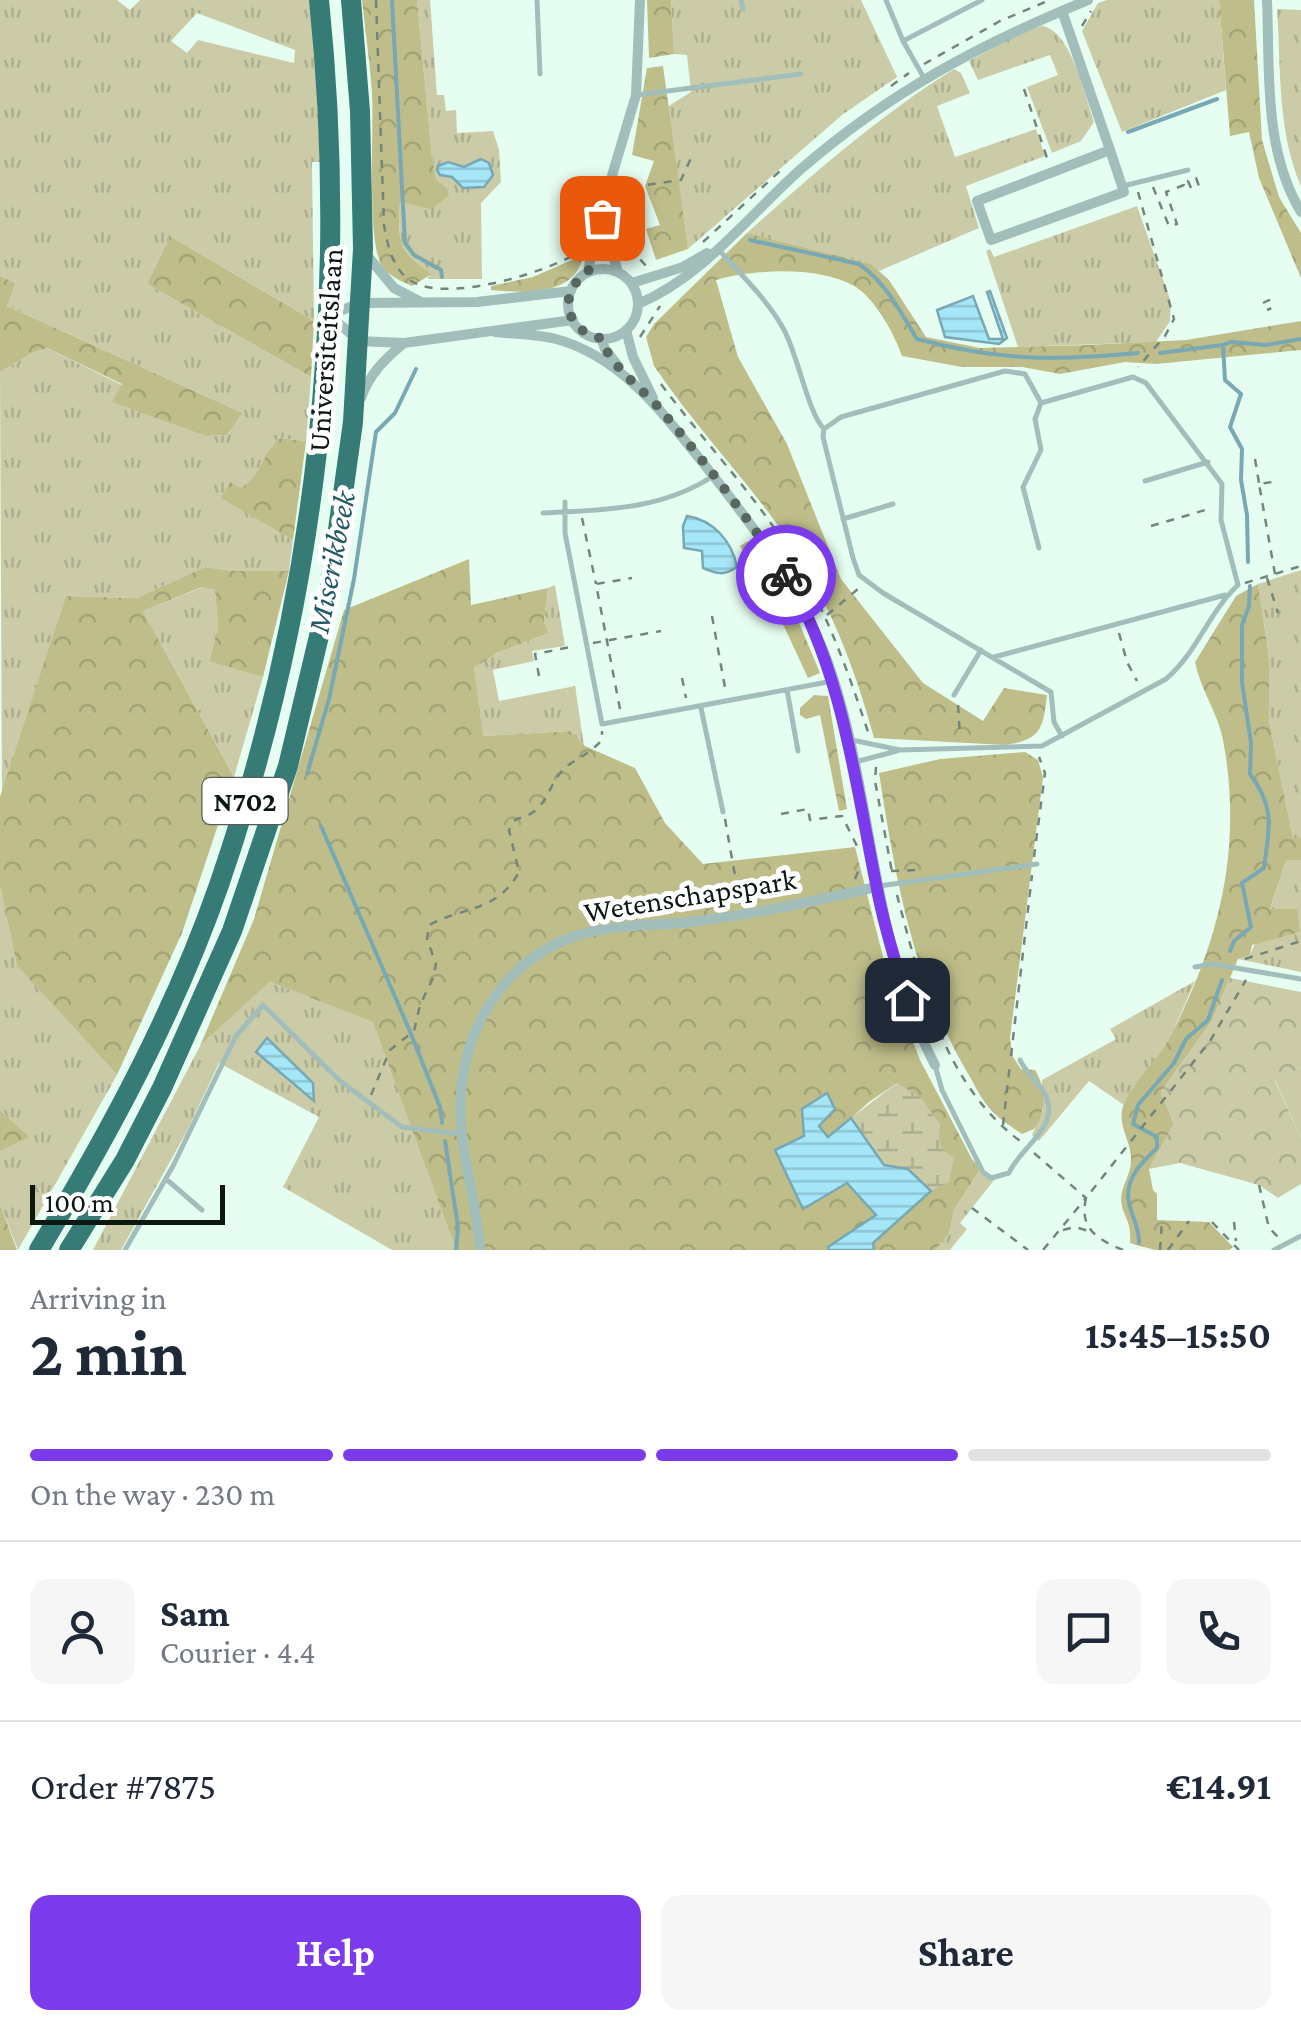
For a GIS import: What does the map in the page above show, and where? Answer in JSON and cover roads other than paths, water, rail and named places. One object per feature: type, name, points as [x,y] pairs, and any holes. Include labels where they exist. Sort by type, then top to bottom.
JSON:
[{"type":"highway","name":"Universiteitslaan","points":[[40,1250],[100,1148],[173,999],[218,887],[263,744],[291,627],[308,527],[330,315],[328,120],[319,0]]},
{"type":"highway","name":"Universiteitslaan","points":[[69,1250],[125,1160],[162,1088],[238,913],[288,766],[329,594],[353,422],[363,249],[360,111],[351,0]]},
{"type":"street","points":[[626,330],[601,338],[584,333],[569,311],[571,291],[588,272],[636,95],[640,0]]},
{"type":"street","points":[[638,304],[683,281],[846,133],[924,78],[958,58],[1088,0]]},
{"type":"street","points":[[1267,0],[1272,123],[1282,170],[1301,212]]},
{"type":"street","points":[[1062,11],[1123,186],[1124,192],[991,240],[977,201],[1110,150]]},
{"type":"street","points":[[602,218],[618,272]]},
{"type":"street","points":[[632,283],[682,268],[717,248]]},
{"type":"street","points":[[363,249],[394,288],[420,301]]},
{"type":"street","points":[[588,272],[609,269],[632,283],[638,304],[626,330],[633,357],[657,406]]},
{"type":"street","points":[[571,291],[477,302],[361,303],[330,315],[359,340],[404,343],[573,320]]},
{"type":"street","points":[[495,332],[554,338],[596,356],[626,377],[657,406],[714,476],[788,579],[834,681],[876,887],[907,1000],[935,1065]]},
{"type":"street","points":[[601,338],[626,377]]},
{"type":"street","points":[[353,422],[367,380],[404,343]]},
{"type":"street","name":"Wetenschapspark","points":[[480,1250],[475,1202],[460,1134],[462,1073],[470,1040],[488,1004],[524,966],[546,949],[588,932],[876,887]]},
{"type":"lane","points":[[537,0],[540,74]]},
{"type":"lane","points":[[740,0],[743,10]]},
{"type":"lane","points":[[886,0],[924,78]]},
{"type":"lane","points":[[903,41],[982,0]]},
{"type":"lane","points":[[636,95],[802,74]]},
{"type":"lane","points":[[1123,186],[1188,170]]},
{"type":"lane","points":[[717,248],[770,308],[798,361],[815,418],[824,429],[853,558],[866,582],[1051,692],[1054,722],[1062,736]]},
{"type":"lane","points":[[824,429],[841,417],[1005,372],[1025,374],[1041,404],[1036,420],[1041,450],[1023,487],[1038,548]]},
{"type":"lane","points":[[853,762],[900,750],[1042,746],[1142,692],[1184,664],[1213,611],[1238,584],[1221,520],[1222,484],[1146,383],[1133,377],[1041,404]]},
{"type":"lane","points":[[1145,481],[1208,462]]},
{"type":"lane","points":[[543,514],[674,498],[714,476]]},
{"type":"lane","points":[[565,502],[565,533],[602,724],[834,681]]},
{"type":"lane","points":[[843,519],[893,504]]},
{"type":"lane","points":[[993,657],[1228,594]]},
{"type":"lane","points":[[954,695],[981,650]]},
{"type":"lane","points":[[788,690],[798,751]]},
{"type":"lane","points":[[701,706],[724,812]]},
{"type":"lane","points":[[848,740],[900,750]]},
{"type":"lane","points":[[876,887],[1035,864]]},
{"type":"lane","points":[[1194,967],[1222,965],[1301,979]]},
{"type":"lane","points":[[125,1250],[166,1178],[236,1036],[263,1004],[339,1080],[402,1127],[460,1134]]},
{"type":"lane","points":[[935,1065],[942,1090],[984,1172],[992,1178],[1009,1172],[1014,1160],[1042,1131],[1048,1116],[1048,1100],[1020,1060]]},
{"type":"lane","points":[[166,1178],[202,1210]]},
{"type":"lane","points":[[1274,1250],[1301,1236]]},
{"type":"water","points":[[481,159],[489,163],[493,175],[484,187],[463,188],[437,170],[448,162],[464,167]]},
{"type":"water","points":[[990,291],[1007,338],[999,344],[945,337],[937,310],[973,296],[989,339],[1003,339],[987,292]]},
{"type":"water","points":[[687,516],[720,533],[737,567],[720,573],[703,568],[702,551],[684,548],[683,526]]},
{"type":"water","points":[[267,1038],[313,1083],[314,1101],[256,1052]]},
{"type":"water","points":[[827,1093],[835,1109],[819,1126],[828,1137],[851,1118],[884,1165],[908,1169],[931,1191],[873,1243],[874,1250],[829,1250],[828,1247],[876,1215],[847,1183],[803,1209],[775,1150],[804,1136],[802,1109]]},
{"type":"waterway","name":"Miserikbeek","points":[[392,0],[405,243],[414,255],[441,270],[442,277]]},
{"type":"waterway","points":[[1128,132],[1217,99]]},
{"type":"waterway","points":[[750,240],[859,264],[885,289],[917,339],[975,352],[1027,357],[1138,353]]},
{"type":"waterway","points":[[1248,562],[1242,449],[1230,427],[1241,394],[1225,380],[1223,345],[1266,345],[1301,339]]},
{"type":"waterway","points":[[1160,353],[1223,345]]},
{"type":"waterway","name":"Miserikbeek","points":[[307,774],[329,699],[354,579],[376,432],[395,413],[416,369]]},
{"type":"waterway","points":[[1230,951],[1234,941],[1251,927],[1242,883],[1264,868],[1269,829],[1264,798],[1250,774],[1251,743],[1242,682],[1242,625],[1249,606],[1250,586]]},
{"type":"waterway","name":"Miserikbeek","points":[[321,826],[409,1029],[440,1107],[442,1123]]},
{"type":"waterway","points":[[1139,1242],[1129,1186],[1140,1165],[1157,1148],[1157,1137],[1133,1124],[1138,1105],[1174,1063],[1186,1039],[1208,1020],[1222,980]]},
{"type":"waterway","name":"Miserikbeek","points":[[445,1141],[458,1227],[456,1250]]}]
